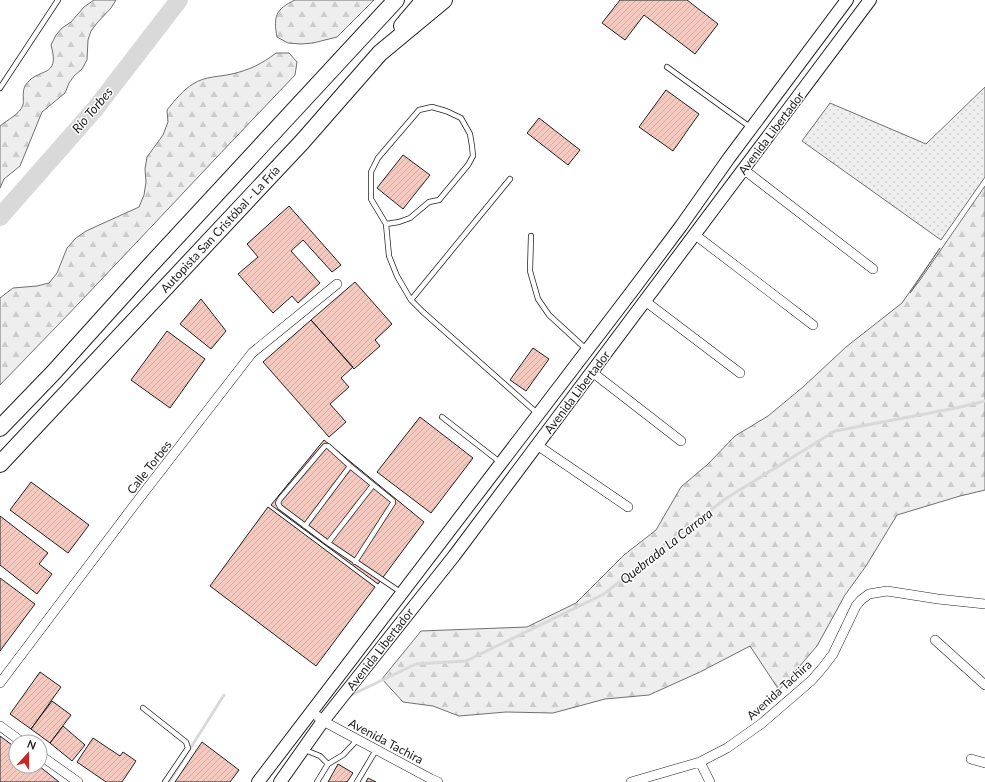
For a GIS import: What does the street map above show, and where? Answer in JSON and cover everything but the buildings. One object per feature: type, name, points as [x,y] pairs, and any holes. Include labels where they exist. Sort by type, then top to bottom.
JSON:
[{"type":"highway","points":[[0,428],[54,372],[156,258],[396,0]]},
{"type":"highway","points":[[380,53],[424,0]]},
{"type":"highway","name":"Autopista San Cristóbal - La Fría","points":[[0,464],[302,142],[380,53],[444,0]]},
{"type":"main road","name":"Avenida Libertador","points":[[258,782],[681,226],[751,128],[847,0]]},
{"type":"main road","name":"Avenida Libertador","points":[[280,782],[323,721],[454,556],[870,0]]},
{"type":"street","points":[[743,169],[873,269]]},
{"type":"street","points":[[694,234],[813,325]]},
{"type":"street","name":"Calle Torbes","points":[[0,683],[134,504],[252,354],[337,284]]},
{"type":"street","points":[[645,301],[740,373]]},
{"type":"street","points":[[592,372],[681,441]]},
{"type":"street","points":[[537,445],[628,507]]},
{"type":"street","name":"Avenida Tachira","points":[[631,782],[700,762],[727,748],[761,724],[812,680],[833,654],[856,606],[861,600],[870,594],[887,591],[938,599],[985,604]]},
{"type":"street","points":[[935,640],[985,685]]},
{"type":"street","name":"Avenida Tachira","points":[[311,711],[323,721],[438,782]]},
{"type":"street","points":[[0,726],[11,734]]},
{"type":"street","points":[[971,759],[985,764]]},
{"type":"street","points":[[48,761],[78,782]]},
{"type":"street","points":[[700,762],[710,782]]},
{"type":"lane","points":[[0,88],[58,0]]},
{"type":"lane","points":[[667,67],[751,128]]},
{"type":"lane","points":[[386,224],[410,218],[429,202],[439,200],[468,165],[473,156],[472,146],[470,134],[461,118],[446,111],[432,107],[418,110],[378,158],[371,172],[371,199],[386,224],[389,256],[397,276],[411,300],[538,414]]},
{"type":"lane","points":[[411,300],[510,180]]},
{"type":"lane","points":[[531,236],[530,271],[538,299],[549,315],[587,350]]},
{"type":"lane","points":[[442,417],[501,463]]},
{"type":"lane","points":[[355,562],[393,506],[393,500],[350,466],[328,446],[325,446],[280,499],[278,503],[280,507],[328,544],[355,562],[402,593]]},
{"type":"lane","points":[[305,526],[350,466]]},
{"type":"lane","points":[[328,544],[373,485]]},
{"type":"lane","points":[[143,708],[186,742],[188,748],[165,782]]},
{"type":"lane","points":[[317,782],[328,764],[343,755],[358,739]]},
{"type":"lane","points":[[304,750],[320,756],[328,764]]},
{"type":"lane","points":[[357,782],[376,750]]},
{"type":"green space","points":[[94,0],[116,0],[91,31],[88,40],[87,60],[82,69],[69,83],[65,93],[42,112],[20,166],[4,179],[0,188],[0,126],[16,114],[23,105],[24,88],[30,80],[50,68],[53,63],[51,45],[56,35],[62,28],[71,22],[84,7]]},
{"type":"green space","points":[[295,0],[374,0],[337,37],[313,43],[301,44],[288,43],[277,37],[275,24],[277,14],[280,10]]},
{"type":"green space","points":[[276,53],[289,53],[297,62],[295,75],[0,385],[0,298],[13,288],[37,286],[49,283],[57,273],[67,248],[76,238],[86,231],[139,207],[144,195],[147,157],[163,135],[168,122],[167,110],[186,89],[202,79],[244,71]]},
{"type":"green space","points":[[985,87],[985,177],[941,240],[802,141],[830,103],[926,144]]},
{"type":"green space","points":[[985,186],[985,490],[897,515],[866,566],[845,595],[817,646],[779,690],[750,646],[700,672],[649,695],[605,699],[553,713],[506,712],[459,716],[433,706],[403,702],[382,679],[421,631],[527,627],[576,603],[624,555],[656,530],[681,487],[708,464],[735,436],[768,416],[803,387],[846,347],[902,303],[940,248],[910,293],[920,280]]},
{"type":"waterway","name":"Río Torbes","points":[[0,217],[95,109],[179,0]]},
{"type":"waterway","name":"Quebrada La Carrora","points":[[349,696],[416,664],[466,661],[604,594],[725,499],[835,431],[985,401]]},
{"type":"waterway","name":"Quebrada La Carrora","points":[[169,782],[224,695]]}]
